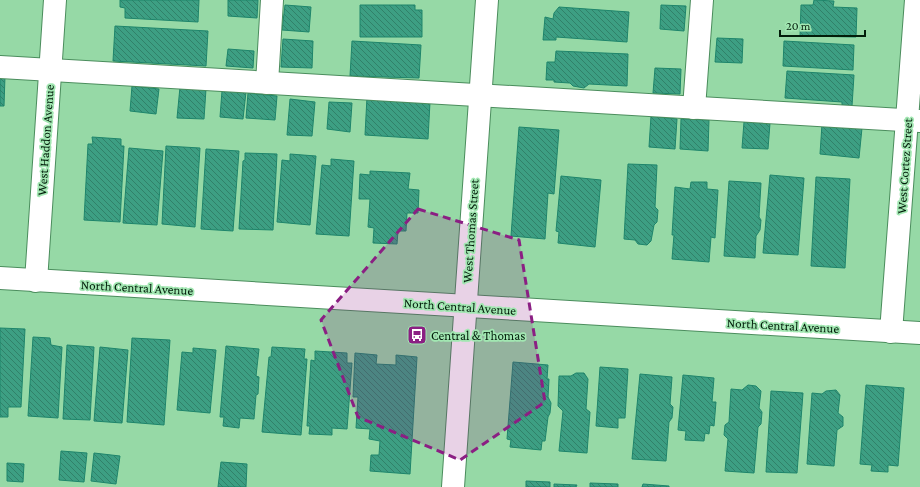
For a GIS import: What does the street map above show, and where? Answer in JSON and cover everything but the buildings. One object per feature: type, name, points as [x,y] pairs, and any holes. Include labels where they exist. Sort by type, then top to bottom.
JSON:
[{"type":"street","name":"West Haddon Avenue","points":[[36,280],[49,70],[55,0]]},
{"type":"street","points":[[266,83],[272,0]]},
{"type":"street","name":"West Thomas Street","points":[[453,487],[487,0]]},
{"type":"street","points":[[694,108],[702,0]]},
{"type":"street","name":"West Cortez Street","points":[[891,332],[914,121],[916,0]]},
{"type":"street","points":[[0,67],[914,121]]},
{"type":"street","name":"North Central Avenue","points":[[0,278],[920,333]]},
{"type":"highlighted area","points":[[418,209],[519,240],[545,402],[460,460],[358,417],[321,320]]},
{"type":"place","name":"Central & Thomas","points":[[417,335]]}]
